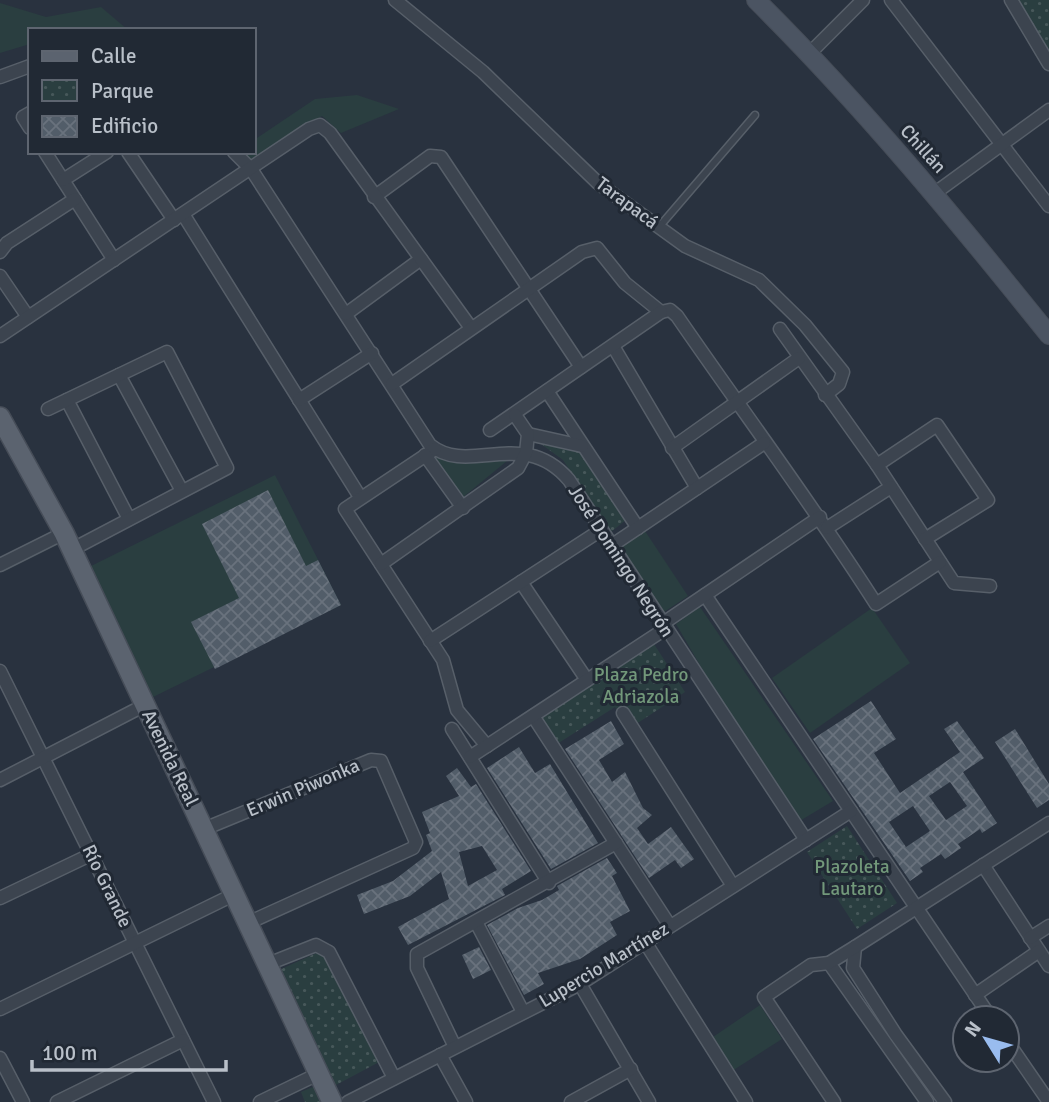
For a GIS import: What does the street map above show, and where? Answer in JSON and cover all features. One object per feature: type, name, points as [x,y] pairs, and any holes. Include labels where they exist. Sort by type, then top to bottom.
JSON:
[{"type":"main road","name":"Avenida Real","points":[[2,423],[68,541],[250,922],[332,1102]]},
{"type":"street","name":"Tarapacá","points":[[395,0],[484,72],[598,183],[685,246],[759,280],[805,325],[843,372],[839,384],[825,396]]},
{"type":"street","name":"Chillán","points":[[756,0],[810,53],[935,193],[1049,335]]},
{"type":"street","points":[[810,53],[863,0]]},
{"type":"street","points":[[891,0],[1049,206]]},
{"type":"street","points":[[1011,0],[1049,64]]},
{"type":"street","points":[[0,77],[28,67]]},
{"type":"street","points":[[935,193],[1049,110]]},
{"type":"street","points":[[0,336],[309,129],[320,125],[330,133],[471,328]]},
{"type":"street","points":[[47,154],[114,260]]},
{"type":"street","points":[[63,180],[104,154]]},
{"type":"street","points":[[130,154],[178,217],[360,497]]},
{"type":"street","points":[[236,154],[251,169],[392,384],[463,508]]},
{"type":"street","points":[[374,197],[430,156],[438,155],[581,368]]},
{"type":"street","points":[[0,231],[4,247],[75,199]]},
{"type":"street","points":[[392,384],[582,252],[597,248],[625,283],[661,312]]},
{"type":"street","points":[[346,314],[421,259]]},
{"type":"street","points":[[0,276],[28,317]]},
{"type":"street","points":[[490,430],[661,312],[670,310],[677,316],[764,443],[824,522],[876,604],[940,562]]},
{"type":"street","points":[[780,328],[825,396],[877,466],[954,583],[990,586]]},
{"type":"street","points":[[613,346],[697,488]]},
{"type":"street","points":[[0,565],[129,519],[227,468],[167,352],[48,410]]},
{"type":"street","points":[[299,400],[372,353]]},
{"type":"street","points":[[672,448],[799,358]]},
{"type":"street","points":[[119,375],[182,491]]},
{"type":"street","name":"José Domingo Negrón","points":[[547,391],[638,528]]},
{"type":"street","points":[[67,400],[129,519]]},
{"type":"street","points":[[381,564],[518,468],[526,453],[528,434],[515,415]]},
{"type":"street","points":[[877,466],[937,425],[988,500],[925,539]]},
{"type":"street","points":[[528,434],[582,446]]},
{"type":"street","points":[[611,546],[764,443]]},
{"type":"street","points":[[487,746],[457,710],[448,672],[346,513],[346,506],[430,452],[458,455],[526,453]]},
{"type":"street","name":"José Domingo Negrón","points":[[526,453],[540,457],[561,471],[806,840]]},
{"type":"street","points":[[470,757],[587,680],[705,595],[824,522],[891,487]]},
{"type":"street","points":[[430,641],[601,530]]},
{"type":"street","points":[[521,582],[587,680]]},
{"type":"street","points":[[705,595],[981,1004]]},
{"type":"street","name":"Río Grande","points":[[0,671],[214,1102]]},
{"type":"street","points":[[0,780],[145,705]]},
{"type":"street","points":[[623,713],[733,887]]},
{"type":"street","points":[[533,716],[670,926]]},
{"type":"street","points":[[452,729],[549,883]]},
{"type":"street","name":"Erwin Piwonka","points":[[204,830],[371,760],[381,761],[416,842],[413,848],[250,922]]},
{"type":"street","name":"Lupercio Martínez","points":[[348,1102],[580,984],[851,811]]},
{"type":"street","points":[[834,1102],[764,997],[811,965],[829,963],[1049,824]]},
{"type":"street","points":[[456,1047],[415,961],[417,954],[549,883],[616,843]]},
{"type":"street","points":[[0,898],[92,854]]},
{"type":"street","points":[[983,865],[1049,966]]},
{"type":"street","points":[[0,1009],[235,894]]},
{"type":"street","points":[[476,922],[523,1012]]},
{"type":"street","points":[[1030,938],[1049,926]]},
{"type":"street","points":[[645,942],[746,1102]]},
{"type":"street","points":[[268,964],[316,945],[329,952],[394,1079]]},
{"type":"street","points":[[855,947],[853,968],[895,1035],[945,1102]]},
{"type":"street","points":[[975,995],[1039,951]]},
{"type":"street","points":[[829,963],[927,1102]]},
{"type":"street","points":[[837,977],[853,968]]},
{"type":"street","points":[[580,984],[649,1102]]},
{"type":"street","points":[[883,1043],[895,1035]]},
{"type":"street","points":[[57,1102],[183,1040]]},
{"type":"street","points":[[440,1055],[466,1102]]},
{"type":"street","points":[[0,1058],[23,1102]]},
{"type":"street","points":[[1021,1061],[1049,1102]]},
{"type":"street","points":[[571,1102],[631,1069]]},
{"type":"street","points":[[260,1102],[320,1073]]},
{"type":"lane","points":[[659,227],[755,115]]},
{"type":"green space","points":[[1014,0],[1049,0],[1049,59]]},
{"type":"green space","points":[[0,3],[46,17],[101,7],[126,28],[28,28],[28,45],[0,53]]},
{"type":"green space","points":[[357,95],[399,109],[341,133],[322,116],[259,154],[251,162],[244,154],[256,154],[256,139],[315,99]]},
{"type":"green space","points":[[541,444],[580,450],[627,519],[611,532],[563,460]]},
{"type":"green space","points":[[433,454],[513,456],[462,498]]},
{"type":"green space","points":[[275,475],[341,605],[149,699],[87,568]]},
{"type":"green space","points":[[645,531],[688,596],[661,614],[618,548]]},
{"type":"green space","points":[[700,607],[833,801],[793,825],[676,624]]},
{"type":"green space","points":[[872,608],[910,663],[810,733],[772,678]]},
{"type":"green space","name":"Plaza Pedro Adriazola","points":[[654,644],[685,692],[630,728],[631,731],[615,707],[557,744],[540,718]]},
{"type":"green space","name":"Plazoleta Lautaro","points":[[847,826],[897,903],[857,929],[807,852]]},
{"type":"green space","points":[[321,951],[381,1061],[336,1085],[279,970]]},
{"type":"green space","points":[[760,1005],[782,1039],[732,1071],[710,1039]]},
{"type":"green space","points":[[320,1084],[327,1102],[305,1102],[301,1092]]},
{"type":"building","points":[[268,490],[306,566],[318,560],[341,605],[215,669],[191,622],[239,598],[202,524]]},
{"type":"building","points":[[871,701],[896,739],[874,753],[900,793],[960,752],[944,729],[957,721],[984,758],[963,772],[997,823],[982,833],[980,829],[958,844],[961,848],[945,859],[941,854],[920,868],[923,872],[910,881],[813,739]],"holes":[[[950,782],[967,806],[946,820],[929,796]],[[913,806],[930,831],[906,847],[889,822]]]},
{"type":"building","points":[[611,721],[624,744],[599,760],[612,782],[625,772],[643,808],[652,815],[637,828],[648,844],[671,827],[694,859],[681,868],[675,860],[649,878],[565,749]]},
{"type":"building","points":[[1015,729],[1049,784],[1049,800],[1037,808],[995,742]]},
{"type":"building","points":[[519,747],[535,773],[550,764],[598,843],[551,869],[487,768]]},
{"type":"building","points":[[457,768],[471,787],[476,784],[531,871],[502,889],[505,895],[408,945],[398,927],[449,899],[441,872],[410,896],[364,914],[357,895],[393,881],[432,851],[426,835],[430,833],[422,812],[459,796],[446,776]],"holes":[[[482,846],[497,870],[468,886],[459,852]]]},
{"type":"building","points":[[607,858],[617,873],[612,876],[630,911],[610,922],[617,935],[580,959],[538,973],[544,984],[524,995],[487,925],[518,908],[542,900],[559,890],[557,886]]},
{"type":"building","points":[[479,947],[491,970],[473,979],[462,955]]}]
